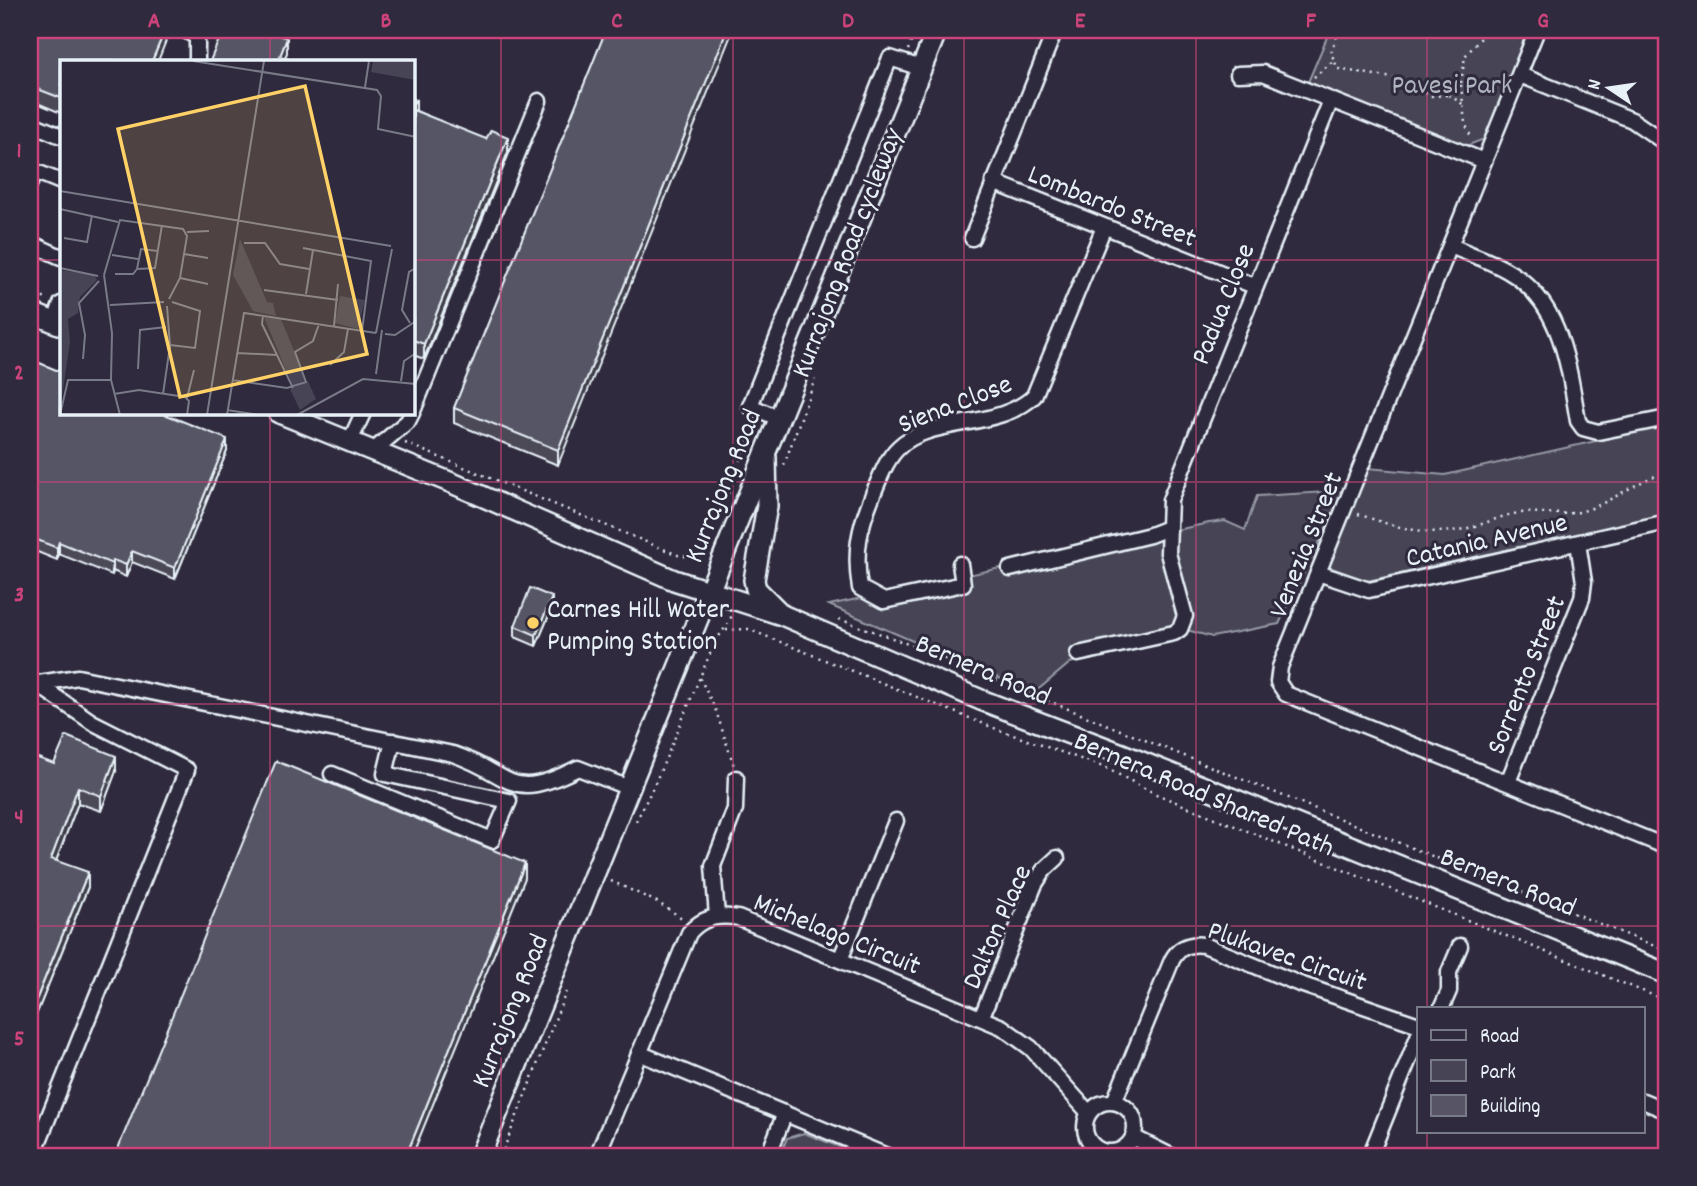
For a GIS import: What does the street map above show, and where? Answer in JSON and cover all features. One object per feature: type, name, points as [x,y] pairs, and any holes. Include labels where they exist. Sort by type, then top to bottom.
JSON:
[{"type":"main road","name":"Kurrajong Road","points":[[480,1156],[937,30]]},
{"type":"main road","points":[[30,312],[60,314]]},
{"type":"main road","name":"Bernera Road","points":[[284,415],[560,533],[708,592],[782,615],[981,700],[1122,754],[1667,974]]},
{"type":"main road","points":[[766,447],[767,506],[754,580],[756,589],[782,615]]},
{"type":"street","points":[[972,238],[1055,30]]},
{"type":"street","name":"Venezia Street","points":[[1537,30],[1278,676],[1280,688],[1286,694],[1667,845]]},
{"type":"street","points":[[197,32],[198,60]]},
{"type":"street","points":[[778,418],[750,406],[890,58],[921,68]]},
{"type":"street","points":[[1238,74],[1263,73],[1484,161]]},
{"type":"street","points":[[1520,75],[1632,120],[1667,144]]},
{"type":"street","name":"Padua Close","points":[[1078,654],[1180,629],[1185,616],[1168,553],[1172,491],[1331,100]]},
{"type":"street","points":[[415,407],[539,101]]},
{"type":"street","points":[[30,123],[60,136]]},
{"type":"street","points":[[30,183],[34,171],[60,182]]},
{"type":"street","name":"Lombardo Street","points":[[993,182],[1254,286]]},
{"type":"street","name":"Siena Close","points":[[960,564],[963,584],[884,601],[860,588],[856,563],[857,540],[890,456],[911,438],[1009,412],[1034,396],[1104,227]]},
{"type":"street","points":[[30,243],[60,257]]},
{"type":"street","points":[[1451,246],[1506,270],[1528,286],[1544,305],[1563,344],[1578,421],[1583,428],[1598,432],[1667,418]]},
{"type":"street","points":[[350,442],[362,415]]},
{"type":"street","points":[[373,452],[411,415]]},
{"type":"street","name":"Catania Avenue","points":[[1318,573],[1369,590],[1667,522]]},
{"type":"street","points":[[1010,569],[1150,535],[1168,528]]},
{"type":"street","name":"Sorrento Street","points":[[1508,782],[1582,598],[1584,582],[1578,542]]},
{"type":"street","points":[[34,682],[78,677],[393,741],[475,761],[509,784],[527,786],[551,782],[578,768],[629,788]]},
{"type":"street","points":[[33,1156],[187,770],[92,722],[34,682]]},
{"type":"street","points":[[332,774],[492,840],[509,801],[385,774],[393,741]]},
{"type":"street","points":[[717,916],[713,866],[735,809],[736,778]]},
{"type":"street","points":[[840,960],[896,821]]},
{"type":"street","name":"Dalton Place","points":[[982,1016],[1035,884],[1044,870],[1057,858]]},
{"type":"street","name":"Michelago Circuit","points":[[695,927],[717,916],[738,918],[982,1016],[1023,1041],[1089,1113]]},
{"type":"street","points":[[597,1156],[685,940],[695,927]]},
{"type":"street","name":"Plukavec Circuit","points":[[1114,1102],[1172,960],[1181,949],[1191,945],[1204,945],[1297,983],[1417,1025]]},
{"type":"street","points":[[1442,1007],[1448,991],[1449,972],[1460,946]]},
{"type":"street","points":[[1370,1156],[1417,1039]]},
{"type":"street","points":[[639,1053],[887,1156]]},
{"type":"street","points":[[1644,1101],[1667,1111]]},
{"type":"street","points":[[1114,1102],[1124,1106],[1134,1118],[1133,1137],[1122,1149],[1100,1154],[1088,1140],[1085,1130],[1089,1113],[1099,1104],[1114,1102]]},
{"type":"street","points":[[768,1156],[785,1113]]},
{"type":"street","points":[[1133,1137],[1171,1156]]},
{"type":"path","points":[[1339,30],[1332,42],[1332,61],[1338,69],[1347,73],[1405,80],[1432,96],[1448,95],[1464,105]]},
{"type":"path","points":[[1479,30],[1480,35]]},
{"type":"path","points":[[1484,161],[1465,123],[1461,83],[1465,56],[1480,35],[1488,30]]},
{"type":"path","points":[[1305,90],[1312,78],[1332,61]]},
{"type":"path","points":[[1448,95],[1461,83]]},
{"type":"path","points":[[30,292],[60,314]]},
{"type":"path","name":"Kurrajong Road cycleway","points":[[783,468],[815,379]]},
{"type":"path","points":[[458,464],[678,555],[691,558],[702,555]]},
{"type":"path","points":[[1345,509],[1392,526],[1439,533],[1470,528],[1504,515],[1523,513],[1559,516],[1581,512],[1643,480],[1667,472]]},
{"type":"path","points":[[836,618],[895,639],[1667,951]]},
{"type":"path","name":"Bernera Road Shared Path","points":[[700,678],[716,639],[726,630],[748,629],[999,730],[1106,768],[1168,799],[1667,1001]]},
{"type":"path","points":[[700,678],[716,711],[736,778]]},
{"type":"path","points":[[633,826],[671,749],[700,678]]},
{"type":"path","points":[[613,873],[611,881],[657,902],[695,927]]},
{"type":"path","points":[[501,1156],[568,988]]},
{"type":"green space","name":"Pavesi Park","points":[[1330,30],[1529,30],[1487,138],[1466,146],[1308,82]]},
{"type":"green space","points":[[1667,425],[1667,516],[1367,581],[1329,567],[1368,468],[1445,475]]},
{"type":"green space","points":[[1344,491],[1279,624],[1212,637],[1187,630],[1070,663],[1034,693],[829,605],[1209,523],[1225,521],[1245,530],[1257,496]]},
{"type":"green space","points":[[804,1133],[863,1156],[780,1156],[787,1138]]},
{"type":"building","points":[[30,30],[165,30],[152,60],[60,60],[60,98],[30,86]]},
{"type":"building","points":[[223,30],[264,30],[287,38],[280,56],[290,60],[210,60]]},
{"type":"building","points":[[606,30],[727,30],[558,450],[454,408]]},
{"type":"building","points":[[415,111],[486,139],[491,130],[508,137],[424,344],[415,341]]},
{"type":"building","points":[[30,359],[60,372],[60,415],[167,415],[227,439],[175,568],[132,551],[126,565],[113,560],[112,564],[59,542],[57,548],[30,537]]},
{"type":"building","name":"Carnes Hill Water Pumping Station","points":[[530,588],[552,597],[536,635],[515,626]]},
{"type":"building","points":[[66,736],[116,756],[101,796],[78,787],[51,859],[88,872],[30,1015],[30,755],[54,764]]},
{"type":"building","points":[[276,761],[525,863],[406,1156],[115,1156]]},
{"type":"place","name":"Carnes Hill Water Pumping Station","points":[[533,623]]}]
